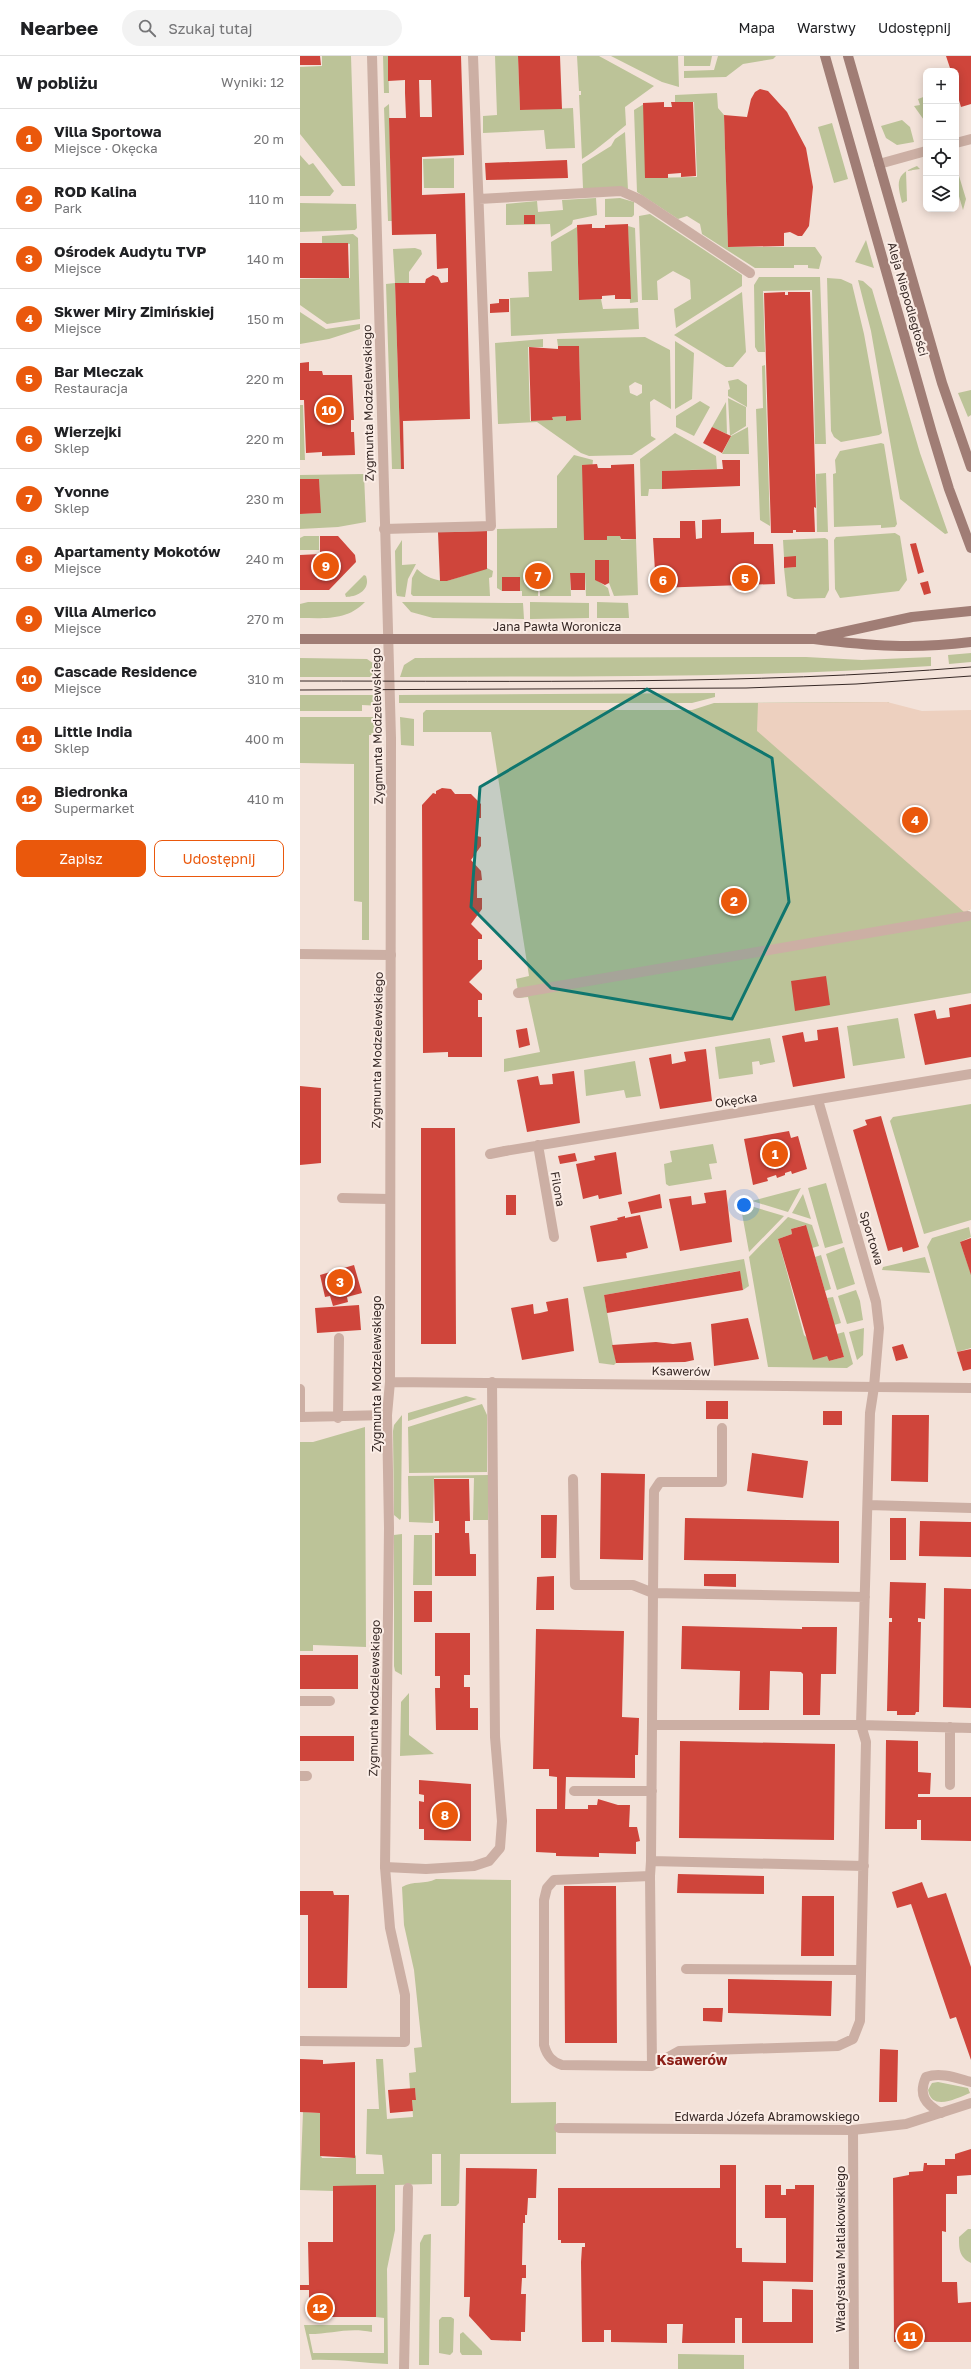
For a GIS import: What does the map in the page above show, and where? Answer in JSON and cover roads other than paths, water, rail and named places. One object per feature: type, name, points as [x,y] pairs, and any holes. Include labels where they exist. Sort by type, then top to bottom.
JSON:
[{"type":"main road","name":"Aleja Niepodległości","points":[[825,56],[932,433],[949,489],[971,548]]},
{"type":"main road","name":"Aleja Niepodległości","points":[[848,56],[942,383],[971,467]]},
{"type":"main road","name":"Jana Pawła Woronicza","points":[[814,639],[912,617],[971,611]]},
{"type":"main road","name":"Jana Pawła Woronicza","points":[[300,639],[814,639],[890,647],[919,647],[971,642]]},
{"type":"street","name":"Zygmunta Modzelewskiego","points":[[300,2041],[405,2042],[405,1995],[390,1928],[386,1867],[389,1520],[388,1415],[390,1382],[389,1199],[391,746],[372,56]]},
{"type":"street","points":[[384,529],[491,526],[473,56]]},
{"type":"street","points":[[959,142],[971,140]]},
{"type":"street","points":[[879,164],[923,153]]},
{"type":"street","points":[[479,199],[621,191],[639,199],[750,273]]},
{"type":"street","points":[[518,993],[970,916]]},
{"type":"street","points":[[300,954],[391,955]]},
{"type":"street","name":"Okęcka","points":[[490,1154],[971,1074]]},
{"type":"street","name":"Sportowa","points":[[652,2066],[679,2051],[838,2046],[853,2039],[860,2021],[866,1742],[861,1725],[870,1413],[879,1328],[876,1302],[818,1100]]},
{"type":"street","name":"Filona","points":[[538,1145],[554,1236]]},
{"type":"street","points":[[342,1198],[389,1199]]},
{"type":"street","points":[[338,1338],[338,1418]]},
{"type":"street","name":"Ksawerów","points":[[390,1382],[971,1388]]},
{"type":"street","points":[[386,1867],[426,1869],[474,1866],[489,1861],[500,1848],[502,1821],[495,1737],[492,1382]]},
{"type":"street","points":[[300,1389],[300,1418],[338,1418],[388,1415]]},
{"type":"street","points":[[650,1876],[554,1880],[547,1888],[544,1900],[544,2045],[550,2058],[555,2063],[562,2065],[652,2066],[650,1876],[654,1491],[660,1482],[722,1482],[722,1428]]},
{"type":"street","points":[[573,1479],[575,1585],[634,1585],[653,1593],[865,1597]]},
{"type":"street","points":[[868,1506],[971,1508]]},
{"type":"street","points":[[300,1701],[330,1701]]},
{"type":"street","points":[[652,1725],[861,1725],[971,1728]]},
{"type":"street","points":[[950,1727],[950,1785]]},
{"type":"street","points":[[574,1791],[652,1791]]},
{"type":"street","points":[[651,1861],[864,1866]]},
{"type":"street","points":[[686,1969],[860,1970]]},
{"type":"street","points":[[941,2113],[930,2108],[922,2096],[922,2086],[926,2077],[934,2074],[944,2075],[971,2082]]},
{"type":"street","name":"Edwarda Józefa Abramowskiego","points":[[559,2128],[853,2130],[906,2124],[971,2103]]},
{"type":"street","name":"Władysława Matlakowskiego","points":[[853,2130],[854,2369]]},
{"type":"street","points":[[404,2369],[408,2188]]},
{"type":"tram line","points":[[300,681],[636,681],[804,677],[971,667]]},
{"type":"tram line","points":[[300,690],[746,688],[856,684],[971,676]]},
{"type":"place","name":"Cascade Residence","points":[[329,410]]},
{"type":"place","name":"Villa Almerico","points":[[326,566]]},
{"type":"place","name":"Yvonne","points":[[538,576]]},
{"type":"place","name":"Bar Mleczak","points":[[745,578]]},
{"type":"place","name":"Wierzejki","points":[[663,580]]},
{"type":"place","name":"Skwer Miry Zimińskiej","points":[[915,820]]},
{"type":"place","name":"ROD Kalina","points":[[734,901]]},
{"type":"place","name":"Villa Sportowa","points":[[775,1154]]},
{"type":"place","name":"Ośrodek Audytu TVP","points":[[340,1282]]},
{"type":"place","name":"Apartamenty Mokotów","points":[[445,1815]]},
{"type":"place","name":"Biedronka","points":[[320,2308]]},
{"type":"place","name":"Little India","points":[[910,2336]]},
{"type":"district","name":"Ksawerów","points":[[692,2059]]}]
